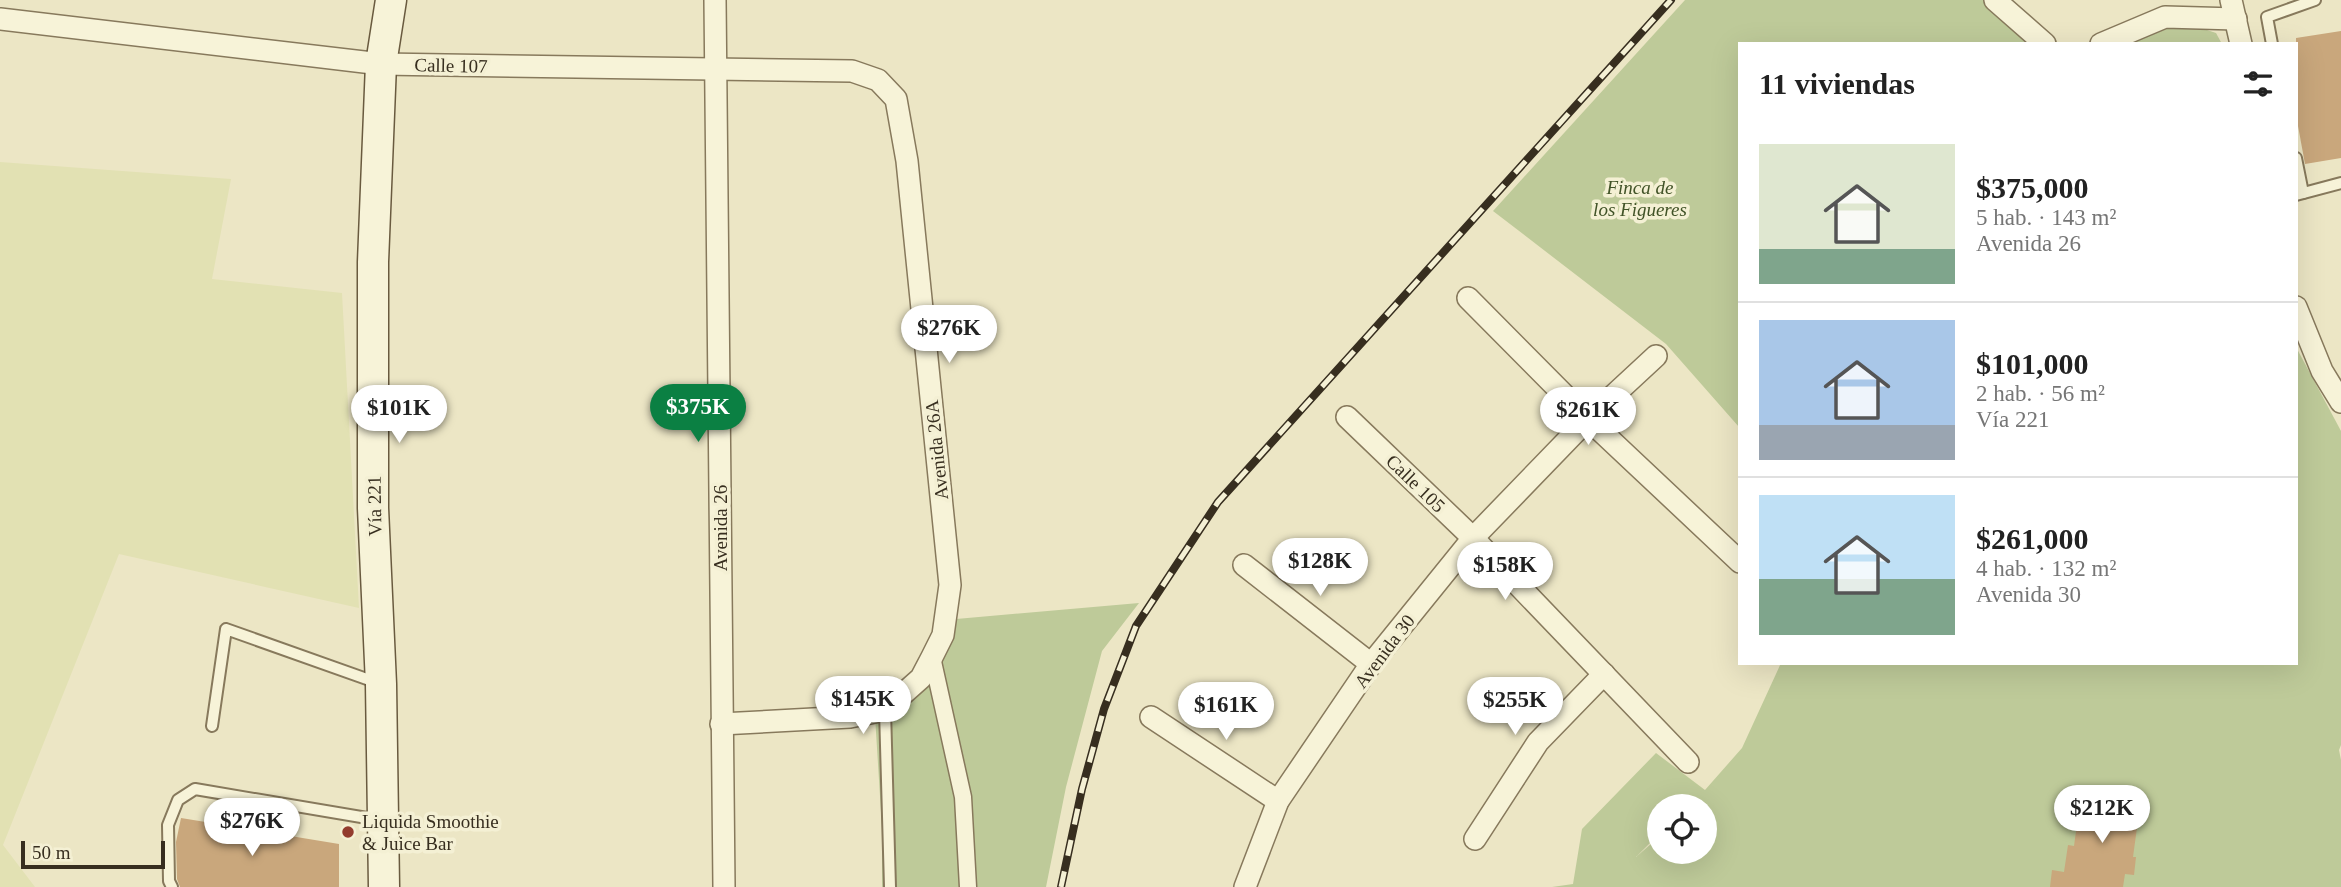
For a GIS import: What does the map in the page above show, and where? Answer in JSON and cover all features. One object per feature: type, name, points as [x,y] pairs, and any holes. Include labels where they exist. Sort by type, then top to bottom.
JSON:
[{"type":"main road","name":"Vía 221","points":[[384,887],[381,684],[373,508],[373,262],[381,64],[391,0]]},
{"type":"street","name":"Avenida 26","points":[[715,0],[724,887]]},
{"type":"street","points":[[1995,0],[2043,42]]},
{"type":"street","points":[[2106,42],[2165,17],[2233,10],[2241,42]]},
{"type":"street","name":"Calle 107","points":[[0,19],[381,64],[852,71],[878,80],[896,99]]},
{"type":"street","name":"Avenida 26A","points":[[884,710],[921,678],[943,635],[950,585],[907,161],[896,99]]},
{"type":"street","points":[[1468,298],[1588,419],[1738,560]]},
{"type":"street","points":[[2298,312],[2322,371],[2341,402]]},
{"type":"street","name":"Avenida 30","points":[[1245,887],[1278,801],[1371,664],[1473,538],[1588,419],[1656,356]]},
{"type":"street","name":"Calle 105","points":[[1347,417],[1473,538],[1688,762]]},
{"type":"street","points":[[1244,565],[1371,664]]},
{"type":"street","points":[[932,657],[963,797],[968,887]]},
{"type":"street","points":[[1475,839],[1538,742],[1604,674]]},
{"type":"street","points":[[721,724],[850,717],[884,710]]},
{"type":"street","points":[[1151,717],[1278,801]]},
{"type":"lane","points":[[2273,42],[2267,18],[2315,0]]},
{"type":"lane","points":[[2298,176],[2300,194],[2341,183]]},
{"type":"lane","points":[[212,726],[226,629],[381,684]]},
{"type":"lane","points":[[884,710],[890,887]]},
{"type":"lane","points":[[172,887],[169,881],[168,825],[178,800],[195,789],[382,820]]},
{"type":"green space","name":"Finca de los Figueres","points":[[1685,0],[2006,0],[2052,42],[1738,42],[1738,426],[1666,344],[1493,211]]},
{"type":"green space","points":[[2168,17],[2216,33],[2221,42],[2111,42]]},
{"type":"green space","points":[[0,162],[231,179],[212,279],[342,293],[359,608],[119,554],[3,845],[35,887],[0,887]]},
{"type":"green space","points":[[2298,351],[2341,431],[2341,887],[1552,887],[1573,884],[1582,829],[1656,753],[1705,790],[1742,748],[1780,665],[2298,665]]},
{"type":"green space","points":[[1139,603],[1102,651],[1066,787],[1046,887],[882,887],[882,828],[875,716],[914,684],[945,620]]},
{"type":"building","points":[[2341,31],[2341,158],[2305,164],[2298,126],[2296,38]]},
{"type":"building","points":[[2124,788],[2142,791],[2133,857],[2136,857],[2134,875],[2125,874],[2123,887],[2050,887],[2052,870],[2064,872],[2068,845],[2074,846],[2080,802],[2121,808]]},
{"type":"building","points":[[181,818],[339,844],[339,887],[180,887],[177,879],[176,842]]},
{"type":"railway","points":[[1061,887],[1082,789],[1104,709],[1136,626],[1218,502],[1671,0]]},
{"type":"place","name":"Liquida Smoothie & Juice Bar","points":[[348,832]]}]
